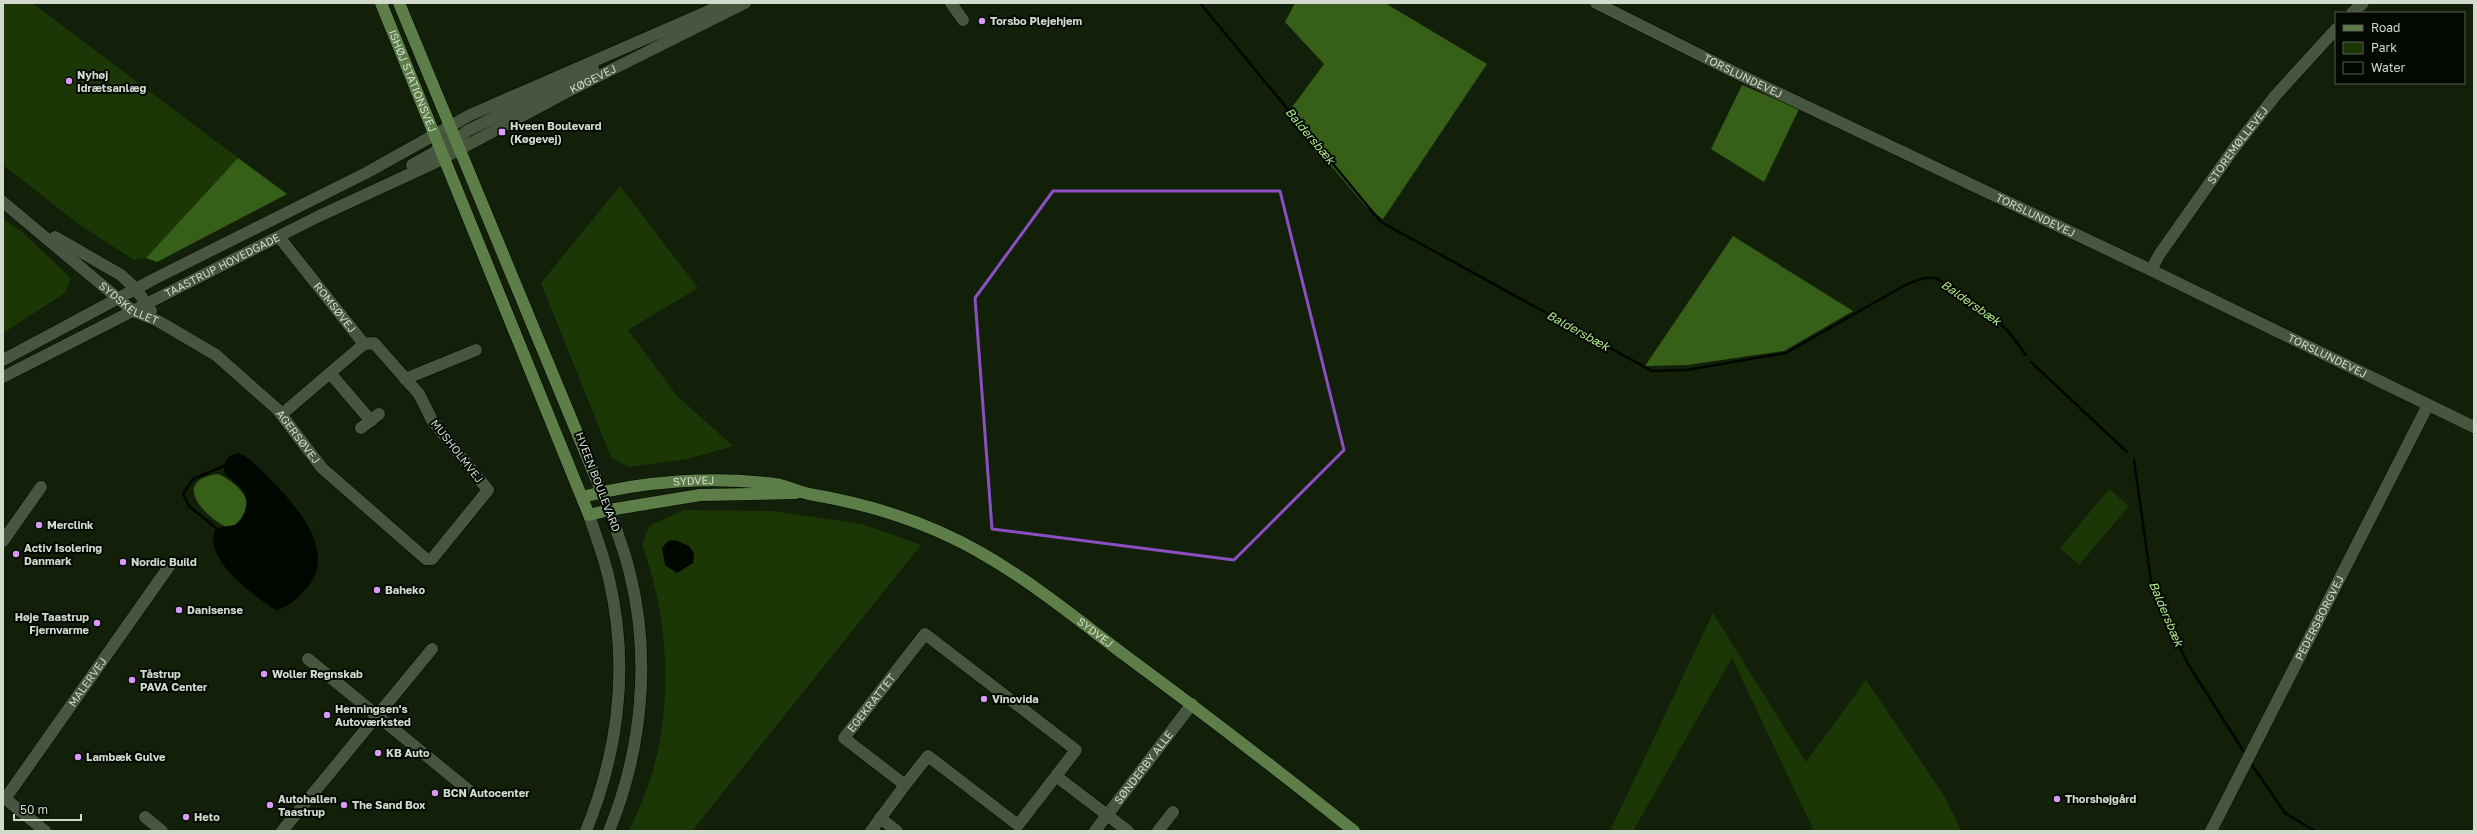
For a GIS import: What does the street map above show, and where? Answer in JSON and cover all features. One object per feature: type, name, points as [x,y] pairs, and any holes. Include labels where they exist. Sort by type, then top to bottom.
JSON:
[{"type":"main road","name":"ISHØJ STATIONSVEJ","points":[[381,3],[441,154]]},
{"type":"main road","name":"ISHØJ STATIONSVEJ","points":[[399,3],[457,144]]},
{"type":"main road","name":"HVEEN BOULEVARD","points":[[457,144],[603,492],[609,510]]},
{"type":"main road","name":"HVEEN BOULEVARD","points":[[441,154],[589,515]]},
{"type":"main road","name":"SYDVEJ","points":[[582,497],[638,486],[721,481],[777,484],[805,493],[840,499],[887,512],[935,530],[982,553],[1027,582],[1192,704],[1354,831]]},
{"type":"main road","name":"SYDVEJ","points":[[589,515],[609,510],[700,495],[805,493]]},
{"type":"street","name":"KØGEVEJ","points":[[434,135],[505,99],[727,3]]},
{"type":"street","name":"KØGEVEJ","points":[[441,154],[457,144],[565,93],[745,3]]},
{"type":"street","points":[[951,3],[963,20]]},
{"type":"street","name":"TORSLUNDEVEJ","points":[[1596,3],[1734,72],[2151,270],[2474,427]]},
{"type":"street","points":[[2353,12],[2363,3]]},
{"type":"street","name":"STOREMØLLEVEJ","points":[[2151,270],[2159,255],[2235,147],[2275,96],[2335,30]]},
{"type":"street","points":[[457,144],[600,64],[634,42]]},
{"type":"street","points":[[441,154],[450,134],[450,126]]},
{"type":"street","name":"TAASTRUP HOVEDGADE","points":[[3,360],[136,289],[332,191],[434,135]]},
{"type":"street","name":"TAASTRUP HOVEDGADE","points":[[3,377],[441,154]]},
{"type":"street","name":"SYDSKELLET","points":[[3,202],[28,221],[133,311],[158,321]]},
{"type":"street","name":"SYDSKELLET","points":[[28,221],[121,274],[136,289],[158,321]]},
{"type":"street","name":"ROMSØVEJ","points":[[279,237],[364,344],[282,414]]},
{"type":"street","name":"AGERSØVEJ","points":[[158,321],[216,355],[282,414],[322,468],[426,559],[432,559]]},
{"type":"street","name":"MUSHOLMVEJ","points":[[364,344],[374,343],[419,394],[432,420],[488,490],[432,559]]},
{"type":"street","points":[[405,378],[476,350]]},
{"type":"street","points":[[330,373],[370,421]]},
{"type":"street","name":"PEDERSBORGVEJ","points":[[2211,831],[2428,405]]},
{"type":"street","points":[[3,542],[41,487]]},
{"type":"street","name":"HVEEN BOULEVARD","points":[[609,510],[630,574],[637,609],[642,659],[641,695],[637,729],[628,776],[609,831]]},
{"type":"street","name":"HVEEN BOULEVARD","points":[[586,831],[605,777],[615,735],[620,695],[620,662],[616,618],[609,578],[589,515]]},
{"type":"street","name":"MALERVEJ","points":[[4,798],[170,565]]},
{"type":"street","name":"EGEKRATTET","points":[[925,634],[1076,750],[1056,776],[1018,825],[928,756],[905,785],[844,738],[925,634]]},
{"type":"street","points":[[282,831],[432,649]]},
{"type":"street","points":[[308,660],[472,793]]},
{"type":"street","name":"SØNDERBY ALLE","points":[[1095,831],[1192,704]]},
{"type":"street","points":[[1056,776],[1128,831]]},
{"type":"street","points":[[871,831],[905,785]]},
{"type":"street","points":[[4,798],[45,831]]},
{"type":"street","points":[[1158,831],[1172,812]]},
{"type":"street","points":[[145,817],[162,831]]},
{"type":"street","points":[[880,818],[897,831]]},
{"type":"highlighted area","points":[[1053,191],[1280,191],[1344,450],[1234,560],[992,529],[975,298]]},
{"type":"green space","name":"Nyhøj Idrætsanlæg","points":[[3,3],[32,3],[238,158],[146,258],[134,260],[80,225],[3,165]]},
{"type":"green space","points":[[1295,3],[1385,3],[1487,64],[1383,219],[1367,208],[1287,114],[1324,64],[1285,22]]},
{"type":"green space","points":[[1742,85],[1799,109],[1764,182],[1711,149]]},
{"type":"green space","points":[[238,158],[287,194],[157,262],[146,258]]},
{"type":"green space","points":[[620,186],[698,288],[628,330],[677,396],[733,446],[688,459],[629,467],[611,457],[541,283]]},
{"type":"green space","points":[[3,219],[22,232],[71,278],[65,293],[3,333]]},
{"type":"green space","points":[[1733,236],[1853,311],[1784,351],[1687,365],[1645,366]]},
{"type":"green space","points":[[218,474],[228,479],[236,486],[247,500],[248,508],[245,515],[239,522],[228,528],[209,515],[201,507],[196,499],[194,491],[196,483],[204,478]]},
{"type":"green space","points":[[2109,489],[2129,506],[2079,565],[2060,548]]},
{"type":"green space","points":[[684,510],[773,511],[862,524],[921,545],[692,831],[629,831],[653,772],[661,737],[664,709],[665,653],[662,625],[657,597],[642,545],[649,526]]},
{"type":"green space","points":[[1713,613],[1806,762],[1866,680],[1945,797],[1961,831],[1814,831],[1732,658],[1633,831],[1610,831]]},
{"type":"water","points":[[239,453],[256,465],[293,504],[303,518],[317,548],[318,563],[314,578],[294,601],[276,610],[256,596],[232,575],[222,563],[216,551],[213,539],[216,528],[235,525],[243,516],[245,511],[245,495],[238,485],[224,472],[227,459],[232,455]]},
{"type":"water","points":[[675,540],[689,546],[694,553],[693,563],[677,573],[665,565],[662,548],[668,541]]},
{"type":"waterway","name":"Baldersbæk","points":[[1200,3],[1381,222],[1652,371],[1686,370],[1786,353],[1907,284],[1924,278],[1936,278],[1992,316],[2009,332],[2026,355]]},
{"type":"waterway","name":"Baldersbæk","points":[[2031,362],[2127,452]]},
{"type":"waterway","name":"Baldersbæk","points":[[2134,460],[2151,581],[2171,630],[2188,664],[2244,752]]},
{"type":"waterway","points":[[216,528],[189,506],[183,494],[193,479],[224,466]]},
{"type":"waterway","name":"Baldersbæk","points":[[2250,762],[2285,813],[2315,831]]},
{"type":"place","name":"Torsbo Plejehjem","points":[[982,21]]},
{"type":"place","name":"Nyhøj Idrætsanlæg","points":[[69,81]]},
{"type":"place","name":"Hveen Boulevard (Køgevej)","points":[[502,132]]},
{"type":"place","name":"Merclink","points":[[39,525]]},
{"type":"place","name":"Activ Isolering Danmark","points":[[16,554]]},
{"type":"place","name":"Nordic Build","points":[[123,562]]},
{"type":"place","name":"Baheko","points":[[377,590]]},
{"type":"place","name":"Danisense","points":[[179,610]]},
{"type":"place","name":"Høje Taastrup Fjernvarme","points":[[97,623]]},
{"type":"place","name":"Woller Regnskab","points":[[264,674]]},
{"type":"place","name":"Tåstrup PAVA Center","points":[[132,680]]},
{"type":"place","name":"Vinovida","points":[[984,699]]},
{"type":"place","name":"Henningsen's Autoværksted","points":[[327,715]]},
{"type":"place","name":"KB Auto","points":[[378,753]]},
{"type":"place","name":"Lambæk Gulve","points":[[78,757]]},
{"type":"place","name":"BCN Autocenter","points":[[435,793]]},
{"type":"place","name":"Thorshøjgård","points":[[2057,799]]},
{"type":"place","name":"Autohallen Taastrup","points":[[270,805]]},
{"type":"place","name":"The Sand Box","points":[[344,805]]},
{"type":"place","name":"Heto","points":[[186,817]]}]
